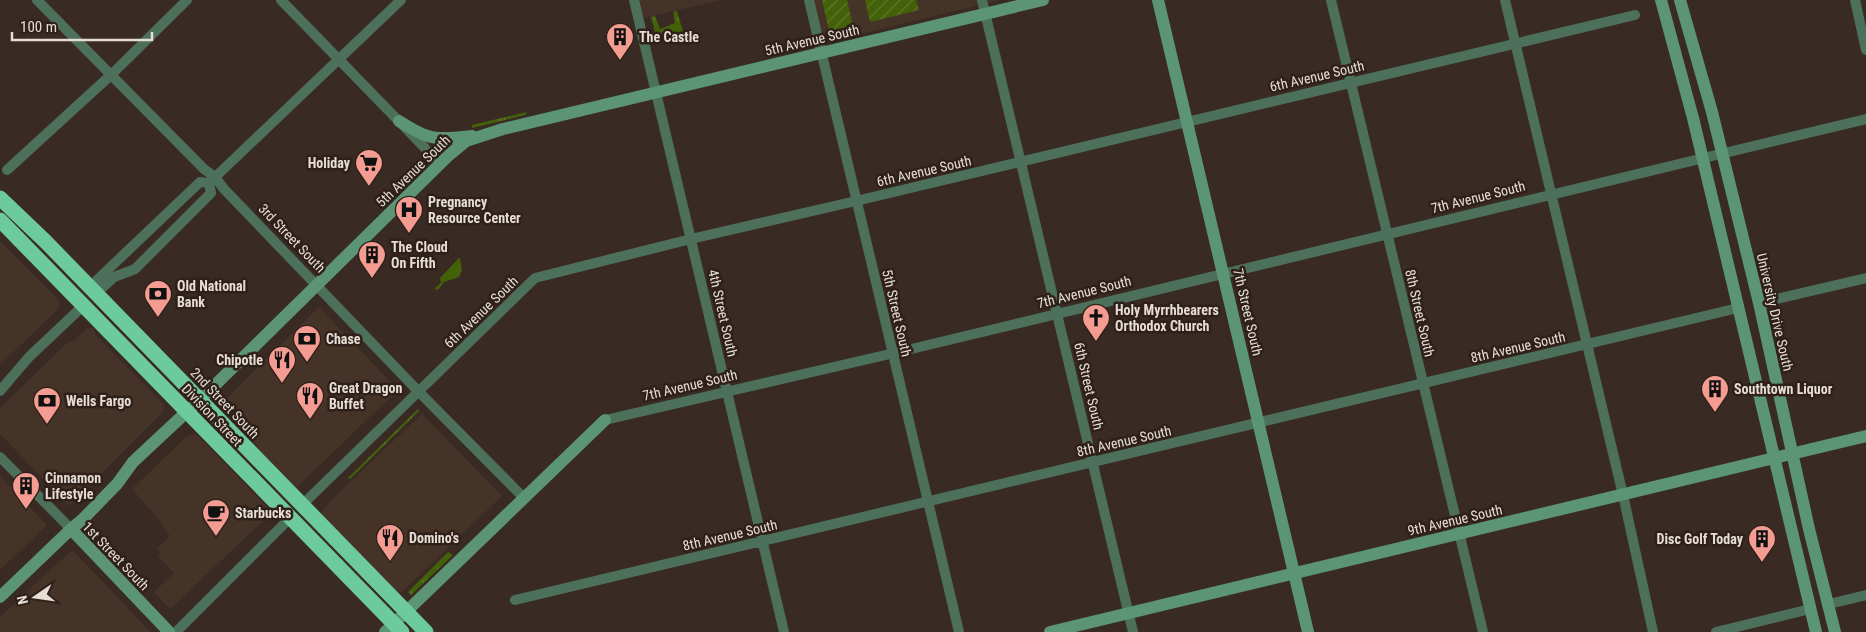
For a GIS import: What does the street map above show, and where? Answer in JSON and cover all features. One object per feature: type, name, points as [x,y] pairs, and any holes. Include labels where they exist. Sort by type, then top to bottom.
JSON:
[{"type":"highway","name":"2nd Street South","points":[[0,198],[94,289],[426,632]]},
{"type":"highway","name":"Division Street","points":[[0,220],[290,518],[394,629]]},
{"type":"street","name":"3rd Street South","points":[[37,0],[112,74],[204,169],[212,180],[224,189],[524,498]]},
{"type":"street","points":[[7,170],[112,74],[188,0]]},
{"type":"street","points":[[281,0],[424,147],[438,165]]},
{"type":"street","points":[[212,180],[210,193],[135,269],[114,277],[103,287],[94,289],[96,280],[200,182],[212,180],[401,0]]},
{"type":"street","name":"4th Street South","points":[[634,0],[784,632]]},
{"type":"street","name":"5th Street South","points":[[809,0],[959,632]]},
{"type":"street","name":"6th Street South","points":[[982,0],[1134,632]]},
{"type":"street","name":"5th Avenue South","points":[[0,597],[82,520],[117,484],[133,462],[200,400],[438,165],[466,141],[482,135],[1043,0]]},
{"type":"street","name":"7th Street South","points":[[1158,0],[1308,632]]},
{"type":"street","name":"8th Street South","points":[[1331,0],[1483,632]]},
{"type":"street","points":[[1505,0],[1624,494],[1653,632]]},
{"type":"street","points":[[1661,0],[1694,118],[1816,632]]},
{"type":"street","name":"University Drive South","points":[[1680,0],[1722,154],[1759,303],[1809,529],[1836,632]]},
{"type":"street","points":[[1854,0],[1866,50]]},
{"type":"street","name":"6th Avenue South","points":[[302,505],[535,278],[691,239],[1021,162],[1635,14]]},
{"type":"street","name":"7th Avenue South","points":[[394,629],[406,611],[606,420],[1866,120]]},
{"type":"street","points":[[399,121],[430,138],[482,135]]},
{"type":"street","points":[[1759,303],[1866,278]]},
{"type":"street","points":[[0,391],[30,357],[83,306]]},
{"type":"street","name":"8th Avenue South","points":[[515,600],[1738,308]]},
{"type":"street","name":"9th Avenue South","points":[[1050,632],[1866,436]]},
{"type":"street","name":"1st Street South","points":[[0,456],[169,632]]},
{"type":"street","points":[[176,632],[290,518]]},
{"type":"street","points":[[1829,604],[1866,595]]},
{"type":"street","points":[[1716,632],[1810,609]]},
{"type":"shaded area","points":[[639,0],[722,0],[643,18]]},
{"type":"shaded area","points":[[813,0],[1000,0],[823,43]]},
{"type":"shaded area","points":[[0,241],[50,291],[59,301],[60,305],[0,365]]},
{"type":"shaded area","points":[[319,307],[398,390],[298,486],[295,486],[260,451],[254,440],[227,412],[232,406],[226,399]]},
{"type":"shaded area","points":[[87,328],[93,328],[97,336],[164,405],[164,411],[69,506],[0,434],[0,408],[65,345],[76,339]]},
{"type":"shaded area","points":[[422,414],[502,496],[402,592],[397,592],[322,515],[323,509]]},
{"type":"shaded area","points":[[196,434],[271,511],[263,515],[263,521],[170,609],[154,592],[174,573],[158,556],[161,553],[157,549],[170,536],[155,515],[132,489],[187,436]]},
{"type":"shaded area","points":[[0,476],[47,525],[0,570]]},
{"type":"shaded area","points":[[72,550],[150,632],[0,632],[0,617]]},
{"type":"green space","points":[[822,0],[847,0],[853,26],[829,31]]},
{"type":"green space","points":[[865,0],[916,0],[919,10],[870,22]]},
{"type":"green space","points":[[677,11],[683,32],[657,39],[651,17],[655,16],[660,29],[675,23],[673,12]]},
{"type":"green space","points":[[527,112],[525,115],[472,128],[472,125]]},
{"type":"green space","points":[[459,258],[462,270],[459,277],[444,282],[439,289],[435,290],[441,283],[440,278]]},
{"type":"green space","points":[[418,409],[419,411],[350,479],[348,478]]},
{"type":"green space","points":[[448,552],[453,555],[411,595],[408,592]]},
{"type":"place","name":"The Castle","points":[[620,61]]},
{"type":"place","name":"Holiday","points":[[369,187]]},
{"type":"place","name":"Pregnancy Resource Center","points":[[409,234]]},
{"type":"place","name":"The Cloud On Fifth","points":[[372,279]]},
{"type":"place","name":"Old National Bank","points":[[158,318]]},
{"type":"place","name":"Holy Myrrhbearers Orthodox Church","points":[[1096,342]]},
{"type":"place","name":"Chase","points":[[307,363]]},
{"type":"place","name":"Chipotle","points":[[282,384]]},
{"type":"place","name":"Southtown Liquor","points":[[1715,413]]},
{"type":"place","name":"Great Dragon Buffet","points":[[310,420]]},
{"type":"place","name":"Wells Fargo","points":[[47,425]]},
{"type":"place","name":"Cinnamon Lifestyle","points":[[26,510]]},
{"type":"place","name":"Starbucks","points":[[216,537]]},
{"type":"place","name":"Domino's","points":[[390,562]]},
{"type":"place","name":"Disc Golf Today","points":[[1762,563]]}]
